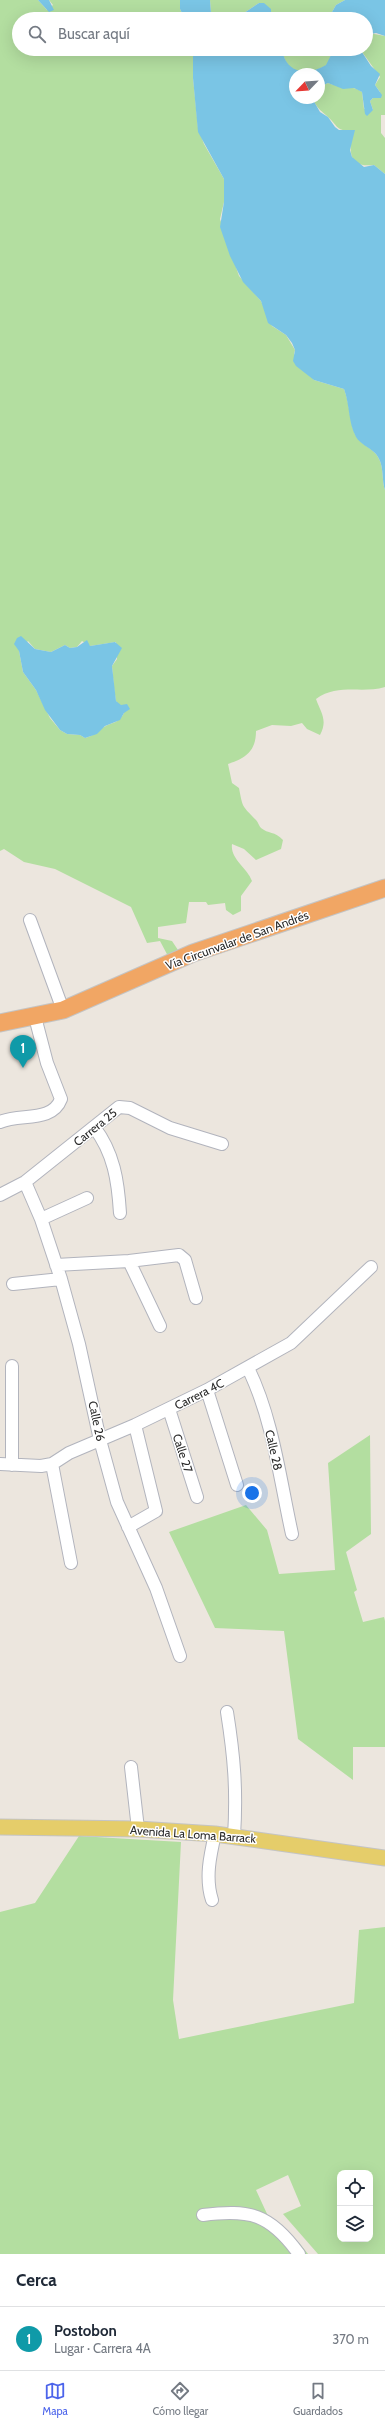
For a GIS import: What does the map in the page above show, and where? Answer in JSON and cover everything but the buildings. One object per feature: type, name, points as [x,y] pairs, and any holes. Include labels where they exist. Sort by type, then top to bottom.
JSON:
[{"type":"highway","name":"Vía Circunvalar de San Andrés","points":[[0,1023],[63,1010],[193,953],[385,888]]},
{"type":"main road","name":"Avenida La Loma Barrack","points":[[0,1827],[138,1829],[215,1834],[385,1858]]},
{"type":"street","points":[[30,920],[63,1010]]},
{"type":"street","points":[[0,1122],[13,1117],[50,1112],[56,1108],[61,1099],[47,1063],[35,1017]]},
{"type":"street","name":"Carrera 25","points":[[0,1195],[25,1182],[113,1110],[124,1107],[170,1128],[222,1144]]},
{"type":"street","points":[[94,1127],[104,1140],[116,1170],[120,1213]]},
{"type":"street","name":"Calle 26","points":[[25,1182],[41,1219],[61,1278],[79,1344],[100,1440],[117,1502],[156,1588],[180,1656]]},
{"type":"street","points":[[41,1219],[87,1198]]},
{"type":"street","points":[[56,1265],[129,1261],[182,1256],[196,1298]]},
{"type":"street","points":[[129,1261],[160,1326]]},
{"type":"street","name":"Carrera 4C","points":[[6,1464],[41,1466],[52,1464],[69,1453],[135,1425],[208,1390],[278,1351],[305,1332],[371,1267]]},
{"type":"street","points":[[13,1284],[61,1278]]},
{"type":"street","points":[[6,1464],[12,1366]]},
{"type":"street","name":"Calle 28","points":[[248,1368],[259,1395],[269,1429],[292,1534]]},
{"type":"street","points":[[208,1390],[237,1486]]},
{"type":"street","name":"Calle 27","points":[[169,1409],[197,1497]]},
{"type":"street","points":[[128,1527],[156,1511],[135,1425]]},
{"type":"street","points":[[52,1464],[71,1563]]},
{"type":"street","points":[[226,1712],[234,1755],[237,1795],[234,1836]]},
{"type":"street","points":[[131,1767],[138,1829]]},
{"type":"street","points":[[212,1900],[208,1888],[208,1877],[215,1834]]},
{"type":"street","points":[[203,2215],[228,2212],[253,2214],[277,2229],[290,2241],[299,2254]]},
{"type":"green space","points":[[0,0],[38,0],[47,10],[53,5],[49,0],[180,0],[182,12],[12,12],[12,56],[193,56],[193,78],[198,128],[204,144],[224,179],[224,202],[220,219],[239,276],[261,301],[272,326],[286,335],[295,350],[294,354],[314,380],[344,389],[355,434],[361,442],[375,453],[382,466],[385,490],[385,687],[368,690],[341,690],[324,694],[316,699],[324,721],[320,735],[307,729],[302,723],[291,726],[272,725],[256,731],[256,738],[249,753],[228,764],[232,783],[239,788],[241,800],[244,806],[261,828],[277,835],[283,840],[281,849],[256,860],[244,849],[232,844],[232,849],[236,859],[250,876],[252,881],[241,896],[241,911],[233,915],[226,910],[225,903],[208,905],[206,902],[189,902],[186,923],[158,927],[158,938],[172,941],[180,953],[169,958],[160,941],[147,943],[131,907],[55,869],[24,862],[4,849],[0,851]],"holes":[[[28,641],[35,649],[51,652],[65,645],[70,648],[77,647],[82,641],[90,646],[116,642],[117,659],[112,666],[114,688],[116,701],[124,713],[118,721],[101,728],[85,738],[80,735],[67,734],[60,730],[50,718],[36,690],[23,672],[19,651]]]},
{"type":"green space","points":[[210,0],[345,0],[336,5],[332,12],[271,12],[259,3],[246,12],[211,12]]},
{"type":"green space","points":[[373,34],[385,36],[385,115],[381,115],[381,133],[385,138],[385,174],[374,165],[358,164],[354,161],[351,151],[350,130],[340,129],[316,104],[325,104],[325,84],[328,83],[337,86],[350,87],[362,92],[364,109],[373,110],[370,101],[373,98],[378,98],[380,92],[375,85],[380,77],[365,56],[373,56]]},
{"type":"green space","points":[[284,56],[331,56],[327,65],[321,68],[292,68]]},
{"type":"green space","points":[[370,1435],[371,1534],[346,1552],[357,1590],[354,1592],[363,1622],[384,1617],[385,1621],[385,1747],[353,1747],[353,1780],[298,1739],[284,1631],[215,1628],[169,1532],[246,1505],[267,1530],[279,1574],[335,1570],[328,1463]]},
{"type":"green space","points":[[79,1836],[181,1842],[173,2000],[179,2039],[354,2003],[359,1930],[385,1927],[385,2254],[318,2254],[283,2214],[301,2206],[288,2175],[256,2190],[268,2216],[300,2244],[308,2254],[0,2254],[0,1912],[35,1903]]},
{"type":"water","points":[[38,0],[49,0],[54,10],[49,12]]},
{"type":"water","points":[[180,0],[210,0],[211,12],[182,12]]},
{"type":"water","points":[[345,0],[385,0],[385,36],[373,34],[373,12],[332,12],[336,5]]},
{"type":"water","points":[[259,3],[264,3],[271,9],[271,12],[246,12]]},
{"type":"water","points":[[193,56],[284,56],[288,64],[293,68],[289,68],[289,104],[315,104],[320,112],[328,117],[339,130],[355,130],[350,150],[352,157],[364,167],[374,165],[385,174],[385,490],[382,466],[378,457],[373,451],[362,444],[353,431],[344,389],[314,380],[296,366],[293,361],[295,350],[292,343],[286,335],[268,323],[261,301],[243,282],[230,256],[220,227],[224,202],[224,179],[198,132],[193,78]]},
{"type":"water","points":[[330,56],[365,56],[371,66],[380,74],[375,85],[382,95],[381,98],[373,98],[370,101],[373,110],[367,116],[365,114],[362,92],[354,88],[343,89],[328,83],[325,84],[325,68],[319,68],[326,65]]},
{"type":"water","points":[[21,636],[35,649],[51,652],[65,645],[70,648],[77,647],[87,640],[90,646],[115,642],[122,648],[112,666],[116,701],[121,705],[127,704],[130,709],[124,713],[120,720],[105,726],[97,734],[85,738],[80,735],[67,734],[60,730],[45,710],[36,690],[23,672],[19,651],[14,644],[17,638]]},
{"type":"place","name":"Postobon","points":[[23,1068]]}]
